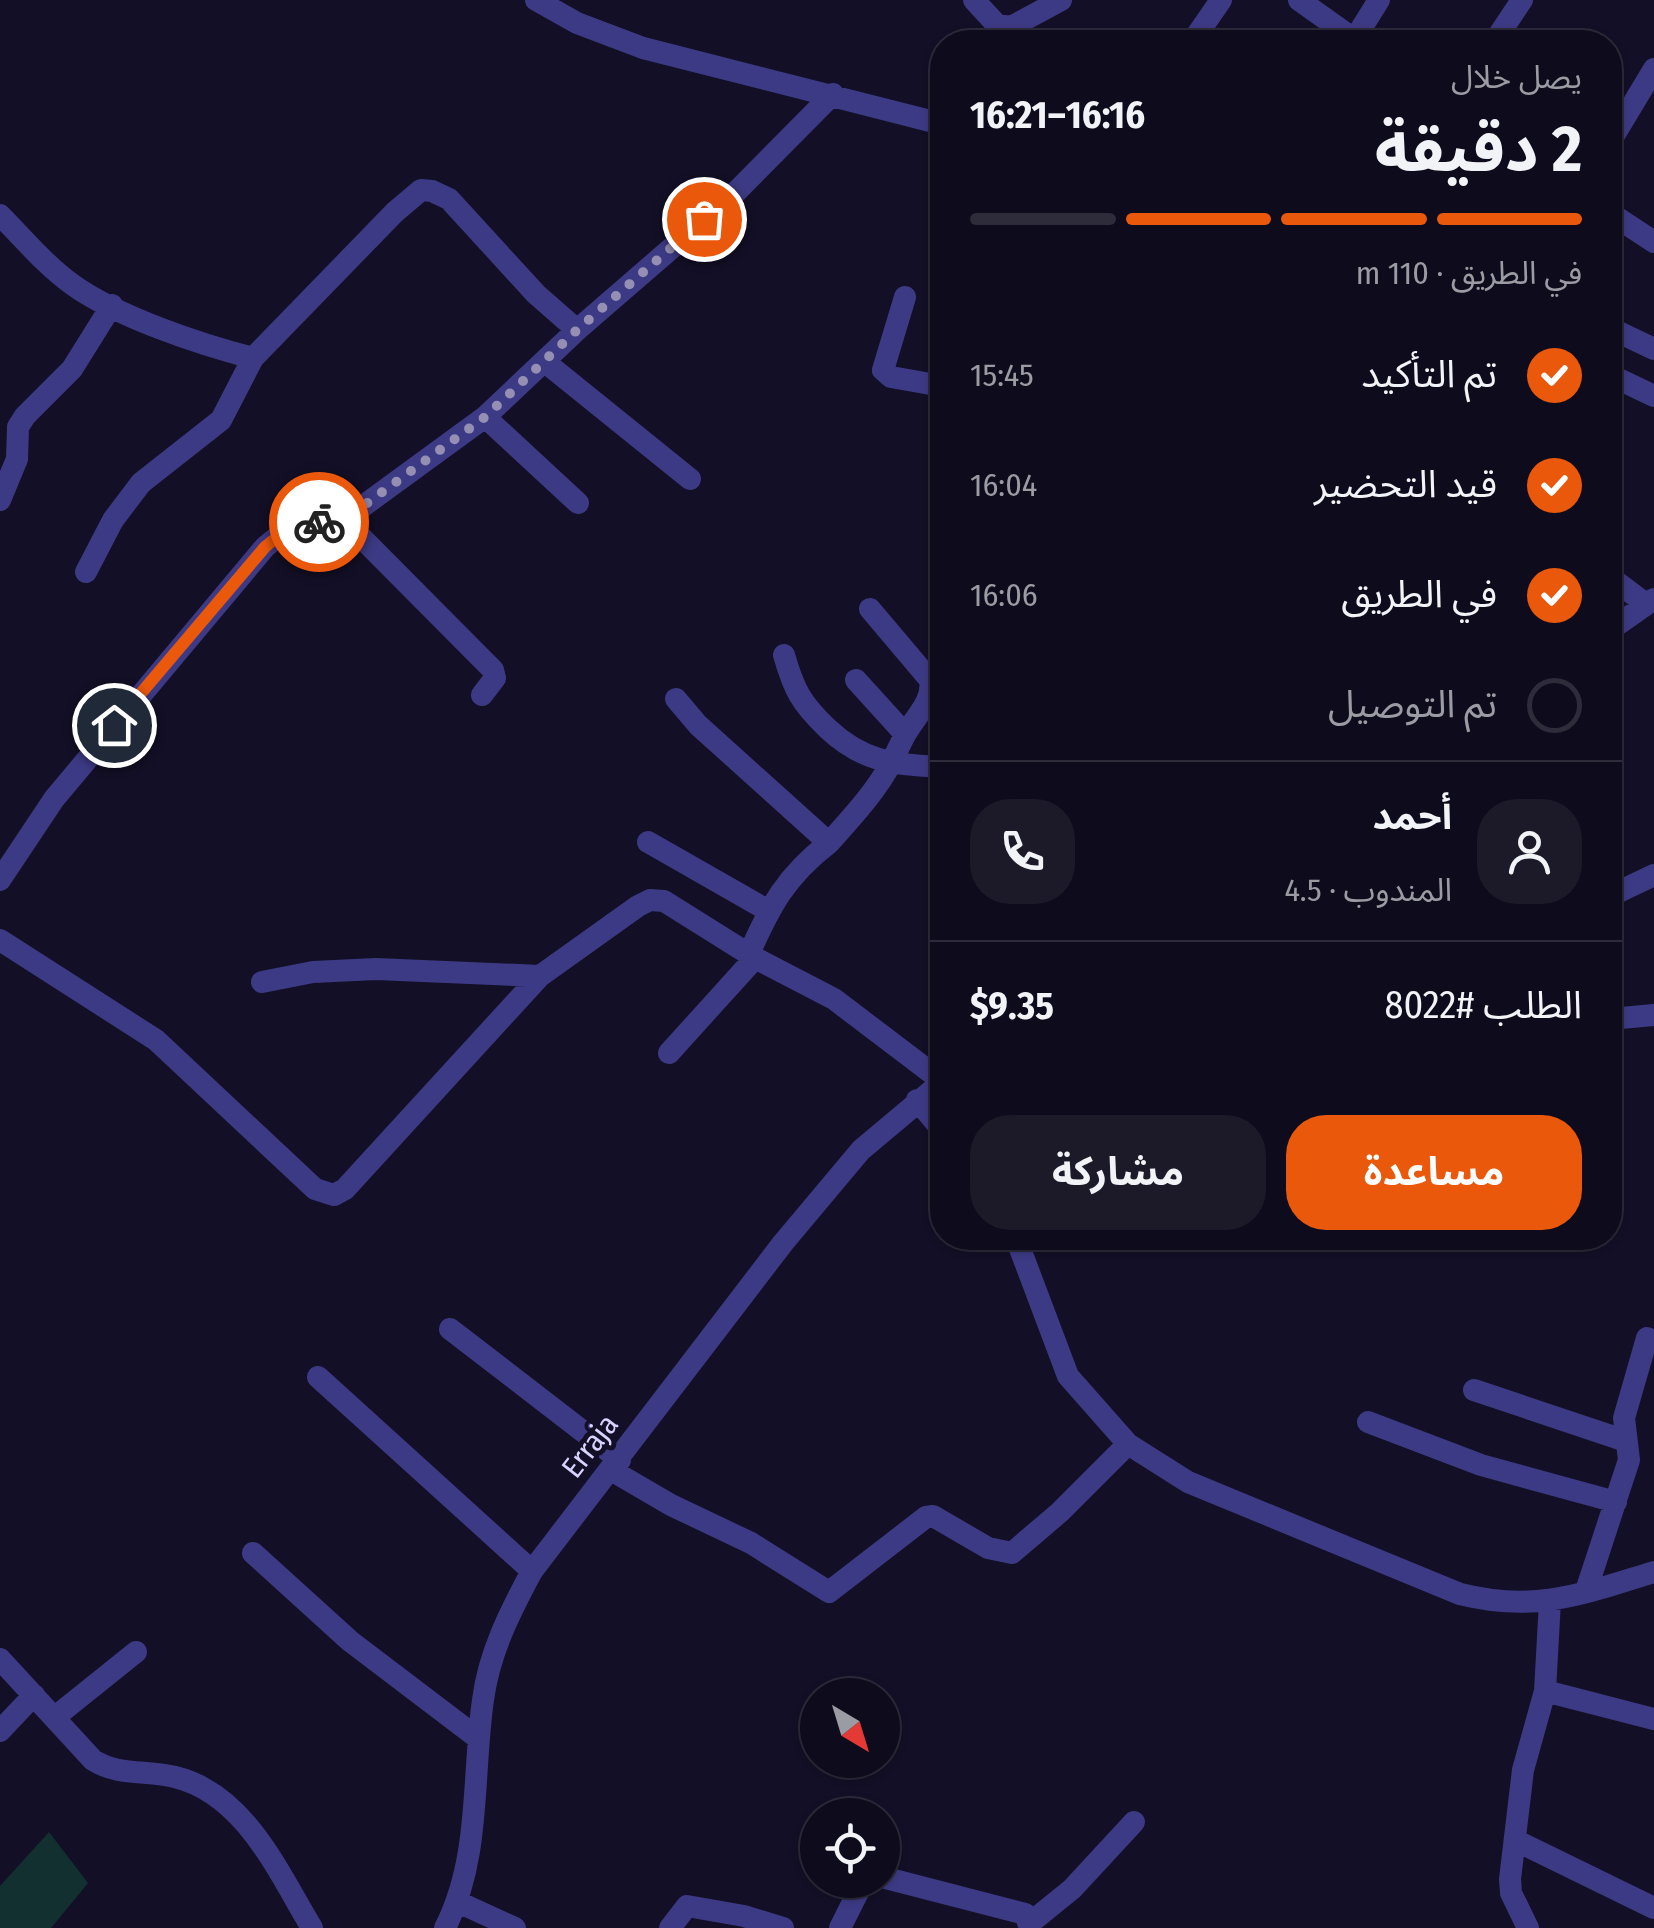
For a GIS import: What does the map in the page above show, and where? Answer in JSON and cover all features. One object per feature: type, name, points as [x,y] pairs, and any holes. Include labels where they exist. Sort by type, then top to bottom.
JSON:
[{"type":"street","points":[[536,0],[577,23],[643,48],[930,121]]},
{"type":"street","points":[[974,0],[996,26],[1011,27],[1061,0]]},
{"type":"street","points":[[1200,30],[1220,0]]},
{"type":"street","points":[[1299,0],[1334,30]]},
{"type":"street","points":[[1351,30],[1379,0]]},
{"type":"street","points":[[1502,30],[1522,0]]},
{"type":"street","points":[[1622,122],[1654,69]]},
{"type":"street","points":[[0,880],[54,799],[265,547],[298,525],[344,520],[485,417],[577,330],[734,194],[833,94]]},
{"type":"street","points":[[86,572],[113,520],[141,483],[221,420],[253,358],[421,190],[449,199],[536,294],[577,330]]},
{"type":"street","points":[[0,215],[72,284],[160,328],[253,358]]},
{"type":"street","points":[[1622,222],[1654,242]]},
{"type":"street","points":[[904,297],[883,370],[891,378],[930,384]]},
{"type":"street","points":[[0,500],[16,459],[18,426],[72,369],[112,304]]},
{"type":"street","points":[[1622,334],[1654,349]]},
{"type":"street","points":[[544,362],[690,479]]},
{"type":"street","points":[[1622,381],[1654,396]]},
{"type":"street","points":[[485,417],[578,503]]},
{"type":"street","points":[[344,520],[494,670],[495,678],[482,695]]},
{"type":"street","points":[[1622,584],[1650,602],[1622,622]]},
{"type":"street","points":[[670,1053],[752,956],[767,910],[865,802],[928,700],[930,680],[870,609]]},
{"type":"street","points":[[784,655],[802,704],[852,750],[891,764],[930,766]]},
{"type":"street","points":[[856,680],[905,734]]},
{"type":"street","points":[[676,699],[698,725],[829,843]]},
{"type":"street","points":[[648,842],[767,910]]},
{"type":"street","points":[[1622,890],[1654,875]]},
{"type":"street","points":[[0,940],[156,1040],[306,1181],[326,1195],[345,1188],[540,976],[650,900],[670,904],[752,956],[834,999],[930,1073]]},
{"type":"street","points":[[262,982],[313,972],[376,969],[540,976]]},
{"type":"street","points":[[1622,1018],[1654,1016]]},
{"type":"street","name":"Erraja","points":[[445,1928],[458,1902],[472,1834],[483,1700],[492,1658],[532,1570],[616,1465],[681,1374],[861,1150],[930,1091]]},
{"type":"street","points":[[918,1100],[930,1115]]},
{"type":"street","points":[[1021,1250],[1068,1376],[1128,1444],[1188,1482],[1460,1594],[1496,1603],[1550,1601],[1654,1572]]},
{"type":"street","points":[[450,1329],[671,1505],[751,1543],[828,1592],[926,1516],[988,1548],[1012,1553],[1128,1444]]},
{"type":"street","points":[[1586,1590],[1629,1460],[1624,1418],[1647,1338]]},
{"type":"street","points":[[318,1377],[532,1570]]},
{"type":"street","points":[[1474,1390],[1626,1441]]},
{"type":"street","points":[[1368,1422],[1480,1464],[1616,1502]]},
{"type":"street","points":[[252,1553],[350,1641],[480,1739]]},
{"type":"street","points":[[1528,1928],[1511,1893],[1510,1880],[1523,1770],[1544,1691],[1550,1601]]},
{"type":"street","points":[[55,1716],[136,1652]]},
{"type":"street","points":[[0,1659],[93,1760],[107,1769],[176,1777],[200,1786],[233,1808],[312,1928]]},
{"type":"street","points":[[1544,1691],[1654,1720]]},
{"type":"street","points":[[0,1731],[34,1695]]},
{"type":"street","points":[[900,1882],[1025,1914],[1030,1926],[1072,1889],[1134,1822]]},
{"type":"street","points":[[1515,1840],[1654,1908]]},
{"type":"street","points":[[840,1928],[855,1898]]},
{"type":"street","points":[[458,1902],[516,1928]]},
{"type":"street","points":[[670,1928],[682,1908],[691,1906],[783,1928]]},
{"type":"green space","points":[[49,1832],[88,1883],[51,1928],[0,1928],[0,1886]]},
{"type":"way so far","points":[[319,522],[344,520],[485,417],[704,219]]},
{"type":"route","points":[[114,725],[265,547],[298,525],[319,522]]}]
